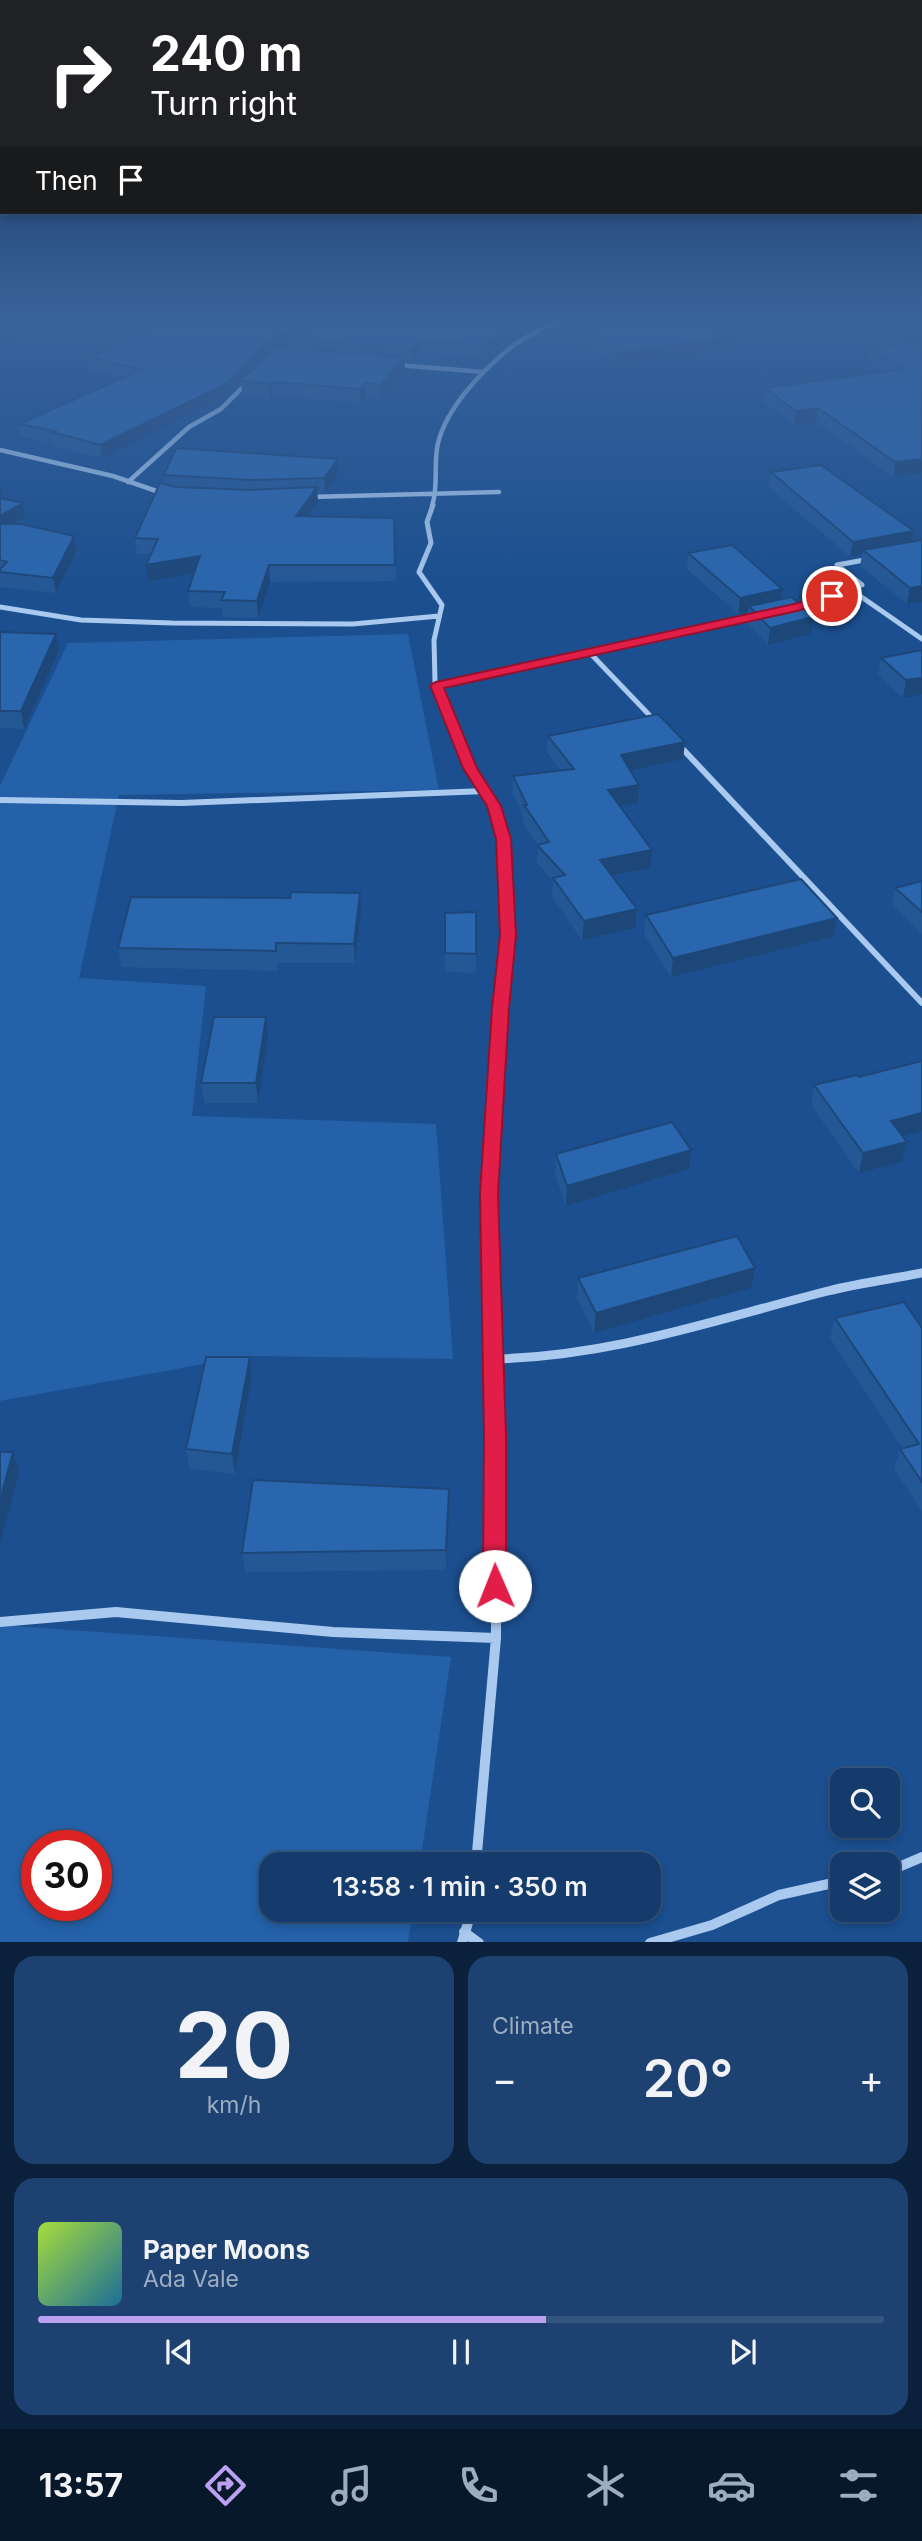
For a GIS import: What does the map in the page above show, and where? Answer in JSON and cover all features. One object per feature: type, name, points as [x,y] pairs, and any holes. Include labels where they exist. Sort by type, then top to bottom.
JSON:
[{"type":"street","points":[[128,482],[189,427],[220,410]]},
{"type":"street","points":[[454,410],[439,438],[434,460],[436,494],[427,522],[431,543],[419,572],[443,606],[433,639],[436,685],[470,768],[494,806],[504,839],[508,935],[489,1193],[494,1359],[496,1638],[477,1852]]},
{"type":"street","points":[[0,450],[103,474],[178,497]]},
{"type":"street","points":[[305,497],[499,492]]},
{"type":"street","points":[[785,610],[862,585],[837,565],[876,558]]},
{"type":"street","points":[[850,589],[922,639]]},
{"type":"street","points":[[0,607],[81,620],[172,623],[353,624],[439,616]]},
{"type":"street","points":[[436,685],[760,615]]},
{"type":"street","points":[[590,653],[666,731]]},
{"type":"street","points":[[675,741],[807,877],[922,1003]]},
{"type":"street","points":[[0,800],[68,804],[151,804],[485,792]]},
{"type":"street","points":[[494,1359],[536,1360],[678,1335],[830,1290],[922,1273]]},
{"type":"street","points":[[0,1622],[116,1612],[332,1632],[496,1638]]},
{"type":"street","points":[[900,1866],[922,1857]]},
{"type":"street","points":[[650,1942],[712,1925],[779,1895],[830,1884]]},
{"type":"street","points":[[463,1937],[479,1942]]},
{"type":"shaded area","points":[[408,634],[439,790],[119,795],[79,978],[206,986],[192,1116],[436,1124],[453,1359],[248,1356],[0,1401],[0,786],[68,643]]},
{"type":"shaded area","points":[[0,1625],[451,1657],[422,1852],[259,1852],[259,1922],[411,1922],[408,1942],[0,1942]]},
{"type":"building","points":[[51,410],[173,410],[100,445],[52,432],[55,431],[19,424]]},
{"type":"building","points":[[820,410],[922,410],[922,459],[895,462]]},
{"type":"building","points":[[176,448],[338,459],[324,478],[251,480],[164,475]]},
{"type":"building","points":[[821,465],[914,531],[853,542],[771,472]]},
{"type":"building","points":[[160,483],[176,487],[251,490],[317,487],[296,516],[394,518],[395,565],[269,565],[257,601],[221,600],[225,592],[188,591],[200,556],[146,565],[158,539],[135,538]]},
{"type":"building","points":[[0,498],[23,503],[0,516]]},
{"type":"building","points":[[0,524],[21,524],[74,536],[53,578],[0,572],[7,562],[0,560]]},
{"type":"building","points":[[922,540],[922,586],[910,588],[863,550]]},
{"type":"building","points":[[732,545],[782,589],[740,598],[688,553]]},
{"type":"building","points":[[792,597],[813,617],[770,628],[749,606]]},
{"type":"building","points":[[0,632],[56,634],[21,711],[0,711]]},
{"type":"building","points":[[922,650],[922,678],[906,680],[881,658]]},
{"type":"building","points":[[658,714],[685,742],[621,755],[639,785],[608,790],[652,850],[600,860],[637,909],[584,921],[553,878],[565,875],[537,845],[549,842],[524,805],[527,805],[513,776],[574,769],[548,736]]},
{"type":"building","points":[[801,879],[837,918],[673,958],[646,915]]},
{"type":"building","points":[[922,881],[922,912],[895,888]]},
{"type":"building","points":[[291,892],[360,893],[354,944],[276,943],[276,951],[118,948],[131,897],[290,898]]},
{"type":"building","points":[[476,912],[476,954],[445,953],[445,913]]},
{"type":"building","points":[[214,1017],[266,1017],[256,1083],[201,1083]]},
{"type":"building","points":[[922,1061],[922,1113],[891,1121],[907,1142],[863,1153],[814,1085],[857,1075],[859,1077]]},
{"type":"building","points":[[672,1122],[691,1150],[567,1186],[556,1154]]},
{"type":"building","points":[[737,1236],[755,1268],[596,1313],[578,1278]]},
{"type":"building","points":[[904,1302],[922,1328],[922,1482],[900,1449],[919,1444],[835,1318]]},
{"type":"building","points":[[206,1357],[250,1357],[232,1454],[186,1449]]},
{"type":"building","points":[[0,1452],[13,1452],[0,1501]]},
{"type":"building","points":[[253,1480],[449,1489],[446,1550],[242,1553]]},
{"type":"route","points":[[495,1586],[495,1435],[489,1193],[508,935],[504,839],[494,806],[470,768],[436,685],[797,607],[832,596]]}]
